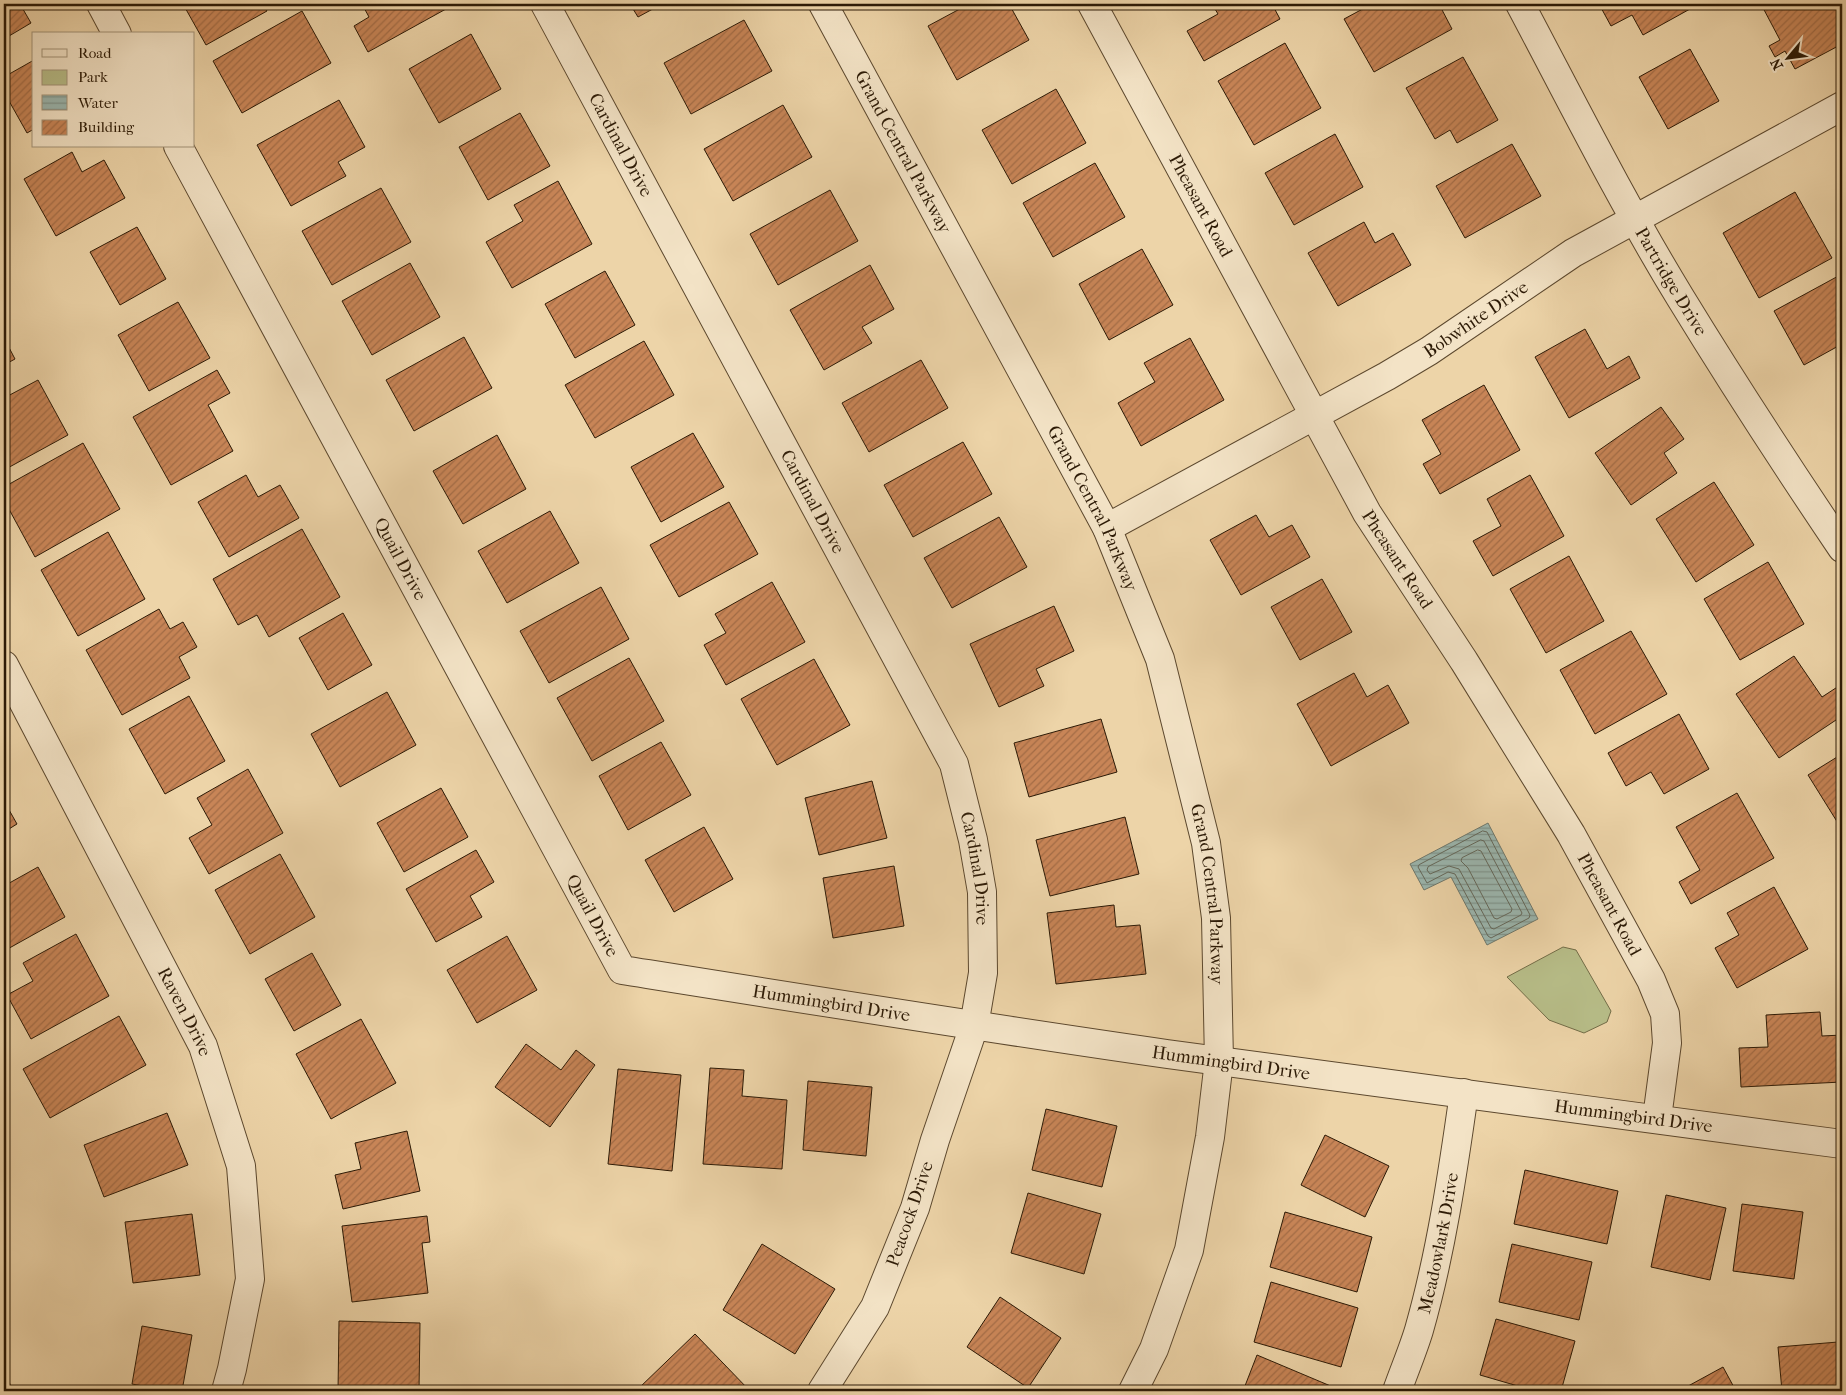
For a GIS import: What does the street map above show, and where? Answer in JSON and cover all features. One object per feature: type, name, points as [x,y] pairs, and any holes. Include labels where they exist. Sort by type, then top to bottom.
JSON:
[{"type":"street","points":[[101,4],[116,32]]},
{"type":"street","name":"Cardinal Drive","points":[[545,4],[954,764],[973,840],[982,892],[983,973],[974,1026]]},
{"type":"street","name":"Grand Central Parkway","points":[[824,4],[1107,528],[1160,660],[1206,843],[1216,918],[1219,1061],[1210,1137],[1189,1250],[1154,1349],[1133,1391]]},
{"type":"street","name":"Pheasant Road","points":[[1092,4],[1367,513],[1464,661],[1571,834],[1652,980],[1665,1014],[1667,1043],[1657,1118]]},
{"type":"street","name":"Partridge Drive","points":[[1520,4],[1635,219],[1679,296],[1766,434],[1842,548]]},
{"type":"street","name":"Bobwhite Drive","points":[[1107,528],[1314,417],[1429,351],[1573,253],[1842,106]]},
{"type":"street","name":"Quail Drive","points":[[179,148],[622,970]]},
{"type":"street","name":"Raven Drive","points":[[4,665],[203,1046],[241,1166],[250,1279],[226,1391]]},
{"type":"street","name":"Hummingbird Drive","points":[[622,970],[974,1026],[1219,1061],[1842,1144]]},
{"type":"street","name":"Peacock Drive","points":[[822,1391],[875,1308],[915,1208],[935,1140],[974,1026]]},
{"type":"street","name":"Meadowlark Drive","points":[[1397,1391],[1419,1330],[1437,1252],[1453,1168],[1464,1093]]},
{"type":"green space","points":[[1563,947],[1576,950],[1611,1011],[1607,1022],[1584,1033],[1549,1020],[1507,977]]},
{"type":"water","points":[[1488,823],[1538,919],[1487,945],[1451,877],[1424,890],[1410,864]]},
{"type":"building","points":[[4,4],[20,4],[31,23],[4,39]]},
{"type":"building","points":[[183,4],[263,4],[267,11],[206,45]]},
{"type":"building","points":[[362,4],[455,4],[368,52],[354,26],[369,17]]},
{"type":"building","points":[[630,4],[662,4],[638,17]]},
{"type":"building","points":[[969,4],[1009,4],[1029,40],[957,80],[928,26]]},
{"type":"building","points":[[1212,4],[1272,4],[1280,19],[1204,61],[1187,31],[1218,14]]},
{"type":"building","points":[[1372,4],[1413,4],[1414,7],[1420,4],[1439,4],[1452,29],[1374,72],[1344,19]]},
{"type":"building","points":[[1599,4],[1699,4],[1643,35],[1632,15],[1611,26]]},
{"type":"building","points":[[1766,4],[1842,4],[1842,44],[1795,69],[1785,51],[1775,57],[1769,46],[1780,40],[1762,6]]},
{"type":"building","points":[[302,11],[331,63],[242,113],[213,61]]},
{"type":"building","points":[[744,20],[772,71],[691,114],[664,63]]},
{"type":"building","points":[[471,34],[501,89],[439,123],[409,69]]},
{"type":"building","points":[[1285,43],[1321,108],[1254,145],[1218,81]]},
{"type":"building","points":[[1690,49],[1719,101],[1668,129],[1639,77]]},
{"type":"building","points":[[1463,57],[1498,120],[1457,143],[1450,130],[1435,139],[1406,88]]},
{"type":"building","points":[[32,61],[32,130],[27,133],[4,92],[4,77]]},
{"type":"building","points":[[1056,89],[1086,143],[1012,184],[982,130]]},
{"type":"building","points":[[339,100],[365,147],[338,162],[346,176],[291,206],[257,145]]},
{"type":"building","points":[[783,105],[812,157],[733,201],[704,149]]},
{"type":"building","points":[[520,113],[550,166],[488,200],[459,147]]},
{"type":"building","points":[[1335,134],[1363,187],[1294,225],[1265,173]]},
{"type":"building","points":[[1512,144],[1541,196],[1465,238],[1436,186]]},
{"type":"building","points":[[72,152],[82,172],[104,160],[125,198],[56,236],[24,179]]},
{"type":"building","points":[[1095,163],[1125,217],[1053,257],[1023,203]]},
{"type":"building","points":[[558,181],[592,244],[512,288],[486,242],[523,221],[514,205]]},
{"type":"building","points":[[381,188],[411,242],[332,285],[302,231]]},
{"type":"building","points":[[830,190],[858,241],[778,285],[750,234]]},
{"type":"building","points":[[1795,192],[1832,258],[1759,298],[1723,233]]},
{"type":"building","points":[[1364,222],[1375,243],[1393,233],[1411,265],[1338,306],[1308,253]]},
{"type":"building","points":[[137,227],[166,279],[120,305],[90,252]]},
{"type":"building","points":[[1142,249],[1173,305],[1109,340],[1079,284]]},
{"type":"building","points":[[410,263],[440,317],[372,355],[342,301]]},
{"type":"building","points":[[870,265],[894,309],[862,327],[872,343],[824,370],[790,310]]},
{"type":"building","points":[[605,271],[635,325],[575,358],[545,304]]},
{"type":"building","points":[[1842,274],[1842,344],[1804,365],[1774,311]]},
{"type":"building","points":[[178,302],[210,358],[149,391],[118,335]]},
{"type":"building","points":[[1585,329],[1607,369],[1629,356],[1640,378],[1569,418],[1535,357]]},
{"type":"building","points":[[464,337],[492,388],[414,431],[386,380]]},
{"type":"building","points":[[4,338],[15,359],[4,365]]},
{"type":"building","points":[[1190,338],[1224,400],[1141,446],[1118,403],[1155,382],[1144,363]]},
{"type":"building","points":[[644,341],[674,395],[595,438],[565,385]]},
{"type":"building","points":[[921,360],[948,408],[869,452],[842,403]]},
{"type":"building","points":[[217,370],[230,393],[208,405],[233,451],[171,485],[133,417]]},
{"type":"building","points":[[38,380],[68,435],[4,470],[4,398]]},
{"type":"building","points":[[1484,385],[1520,450],[1440,494],[1423,464],[1441,454],[1422,420]]},
{"type":"building","points":[[1661,407],[1684,439],[1664,453],[1677,473],[1631,505],[1595,453]]},
{"type":"building","points":[[693,433],[724,487],[661,522],[631,467]]},
{"type":"building","points":[[497,435],[526,489],[463,524],[433,471]]},
{"type":"building","points":[[963,442],[992,494],[913,537],[884,485]]},
{"type":"building","points":[[83,443],[120,509],[35,557],[4,500],[4,487]]},
{"type":"building","points":[[246,475],[258,497],[280,485],[299,518],[229,557],[198,502]]},
{"type":"building","points":[[1530,475],[1564,536],[1493,576],[1473,541],[1501,526],[1487,499]]},
{"type":"building","points":[[1714,482],[1754,545],[1696,582],[1656,519]]},
{"type":"building","points":[[729,502],[758,554],[679,597],[650,545]]},
{"type":"building","points":[[550,511],[579,563],[507,603],[478,551]]},
{"type":"building","points":[[1256,515],[1269,537],[1292,525],[1310,557],[1241,595],[1210,540]]},
{"type":"building","points":[[999,517],[1027,567],[952,608],[924,558]]},
{"type":"building","points":[[302,529],[340,597],[269,637],[257,615],[238,625],[213,579]]},
{"type":"building","points":[[108,532],[145,599],[78,636],[41,570]]},
{"type":"building","points":[[1569,556],[1604,621],[1546,653],[1510,589]]},
{"type":"building","points":[[1768,562],[1804,624],[1740,660],[1704,599]]},
{"type":"building","points":[[1322,579],[1352,632],[1300,660],[1271,607]]},
{"type":"building","points":[[772,582],[805,642],[726,685],[704,645],[726,633],[715,614]]},
{"type":"building","points":[[601,587],[629,639],[549,683],[520,631]]},
{"type":"building","points":[[1054,606],[1074,651],[1036,669],[1044,686],[999,707],[970,644]]},
{"type":"building","points":[[159,609],[170,629],[183,622],[197,647],[179,657],[190,678],[122,715],[86,650]]},
{"type":"building","points":[[343,613],[372,665],[328,690],[299,638]]},
{"type":"building","points":[[1631,631],[1667,694],[1595,734],[1560,670]]},
{"type":"building","points":[[1794,656],[1822,697],[1842,684],[1842,716],[1779,758],[1736,694]]},
{"type":"building","points":[[629,658],[664,721],[592,761],[557,698]]},
{"type":"building","points":[[814,659],[850,725],[777,765],[741,699]]},
{"type":"building","points":[[1354,673],[1367,697],[1388,685],[1409,723],[1331,766],[1297,704]]},
{"type":"building","points":[[387,692],[416,745],[340,787],[311,734]]},
{"type":"building","points":[[189,696],[225,761],[165,794],[129,729]]},
{"type":"building","points":[[1679,714],[1709,769],[1664,794],[1651,772],[1626,786],[1608,753]]},
{"type":"building","points":[[1101,719],[1117,772],[1029,797],[1014,743]]},
{"type":"building","points":[[661,742],[691,795],[628,830],[599,776]]},
{"type":"building","points":[[1842,754],[1842,827],[1841,828],[1808,775]]},
{"type":"building","points":[[248,769],[283,833],[209,874],[189,838],[212,825],[197,798]]},
{"type":"building","points":[[872,781],[887,838],[819,855],[805,798]]},
{"type":"building","points":[[441,788],[468,837],[404,872],[377,823]]},
{"type":"building","points":[[1737,793],[1774,858],[1691,904],[1679,882],[1700,870],[1676,827]]},
{"type":"building","points":[[4,801],[17,824],[4,832]]},
{"type":"building","points":[[1125,817],[1139,874],[1050,896],[1036,840]]},
{"type":"building","points":[[704,827],[733,879],[674,912],[645,860]]},
{"type":"building","points":[[476,850],[494,882],[470,896],[482,917],[436,942],[406,889]]},
{"type":"building","points":[[280,854],[315,917],[250,954],[215,890]]},
{"type":"building","points":[[894,866],[904,926],[833,938],[823,878]]},
{"type":"building","points":[[38,867],[65,917],[4,951],[4,886]]},
{"type":"building","points":[[1774,887],[1808,949],[1737,988],[1715,948],[1739,935],[1727,913]]},
{"type":"building","points":[[1114,905],[1116,927],[1140,925],[1146,974],[1056,984],[1047,913]]},
{"type":"building","points":[[76,934],[109,996],[31,1039],[7,995],[33,981],[23,963]]},
{"type":"building","points":[[507,936],[537,990],[477,1023],[447,970]]},
{"type":"building","points":[[312,953],[341,1005],[294,1031],[265,979]]},
{"type":"building","points":[[1820,1012],[1822,1036],[1842,1035],[1842,1082],[1741,1087],[1739,1048],[1768,1047],[1766,1015]]},
{"type":"building","points":[[119,1016],[146,1065],[50,1118],[23,1069]]},
{"type":"building","points":[[361,1019],[396,1083],[331,1119],[296,1054]]},
{"type":"building","points":[[526,1044],[561,1070],[576,1050],[595,1065],[550,1127],[495,1087]]},
{"type":"building","points":[[710,1068],[744,1070],[742,1096],[787,1100],[782,1169],[703,1164]]},
{"type":"building","points":[[618,1069],[681,1075],[672,1171],[608,1164]]},
{"type":"building","points":[[808,1081],[872,1087],[866,1156],[803,1150]]},
{"type":"building","points":[[1046,1109],[1117,1126],[1102,1187],[1032,1170]]},
{"type":"building","points":[[167,1113],[188,1165],[104,1197],[84,1145]]},
{"type":"building","points":[[407,1131],[420,1191],[343,1209],[335,1175],[361,1169],[355,1143]]},
{"type":"building","points":[[1325,1135],[1389,1166],[1365,1217],[1301,1185]]},
{"type":"building","points":[[1525,1170],[1618,1191],[1607,1244],[1514,1224]]},
{"type":"building","points":[[1028,1193],[1101,1214],[1084,1274],[1011,1253]]},
{"type":"building","points":[[1666,1195],[1726,1208],[1710,1280],[1651,1267]]},
{"type":"building","points":[[1742,1204],[1803,1212],[1794,1279],[1733,1271]]},
{"type":"building","points":[[1285,1212],[1372,1237],[1357,1292],[1270,1267]]},
{"type":"building","points":[[192,1214],[200,1275],[133,1283],[125,1222]]},
{"type":"building","points":[[427,1216],[430,1242],[422,1243],[428,1293],[352,1302],[342,1226]]},
{"type":"building","points":[[762,1244],[835,1289],[795,1354],[723,1310]]},
{"type":"building","points":[[1512,1244],[1592,1262],[1579,1320],[1499,1302]]},
{"type":"building","points":[[1271,1282],[1358,1308],[1341,1367],[1254,1342]]},
{"type":"building","points":[[1000,1297],[1061,1338],[1028,1388],[967,1347]]},
{"type":"building","points":[[1496,1319],[1575,1341],[1561,1391],[1535,1391],[1480,1375]]},
{"type":"building","points":[[339,1321],[420,1323],[419,1391],[338,1391]]},
{"type":"building","points":[[142,1326],[192,1335],[182,1391],[170,1391],[132,1384]]},
{"type":"building","points":[[695,1334],[750,1391],[641,1391],[638,1389]]},
{"type":"building","points":[[1838,1342],[1842,1391],[1782,1391],[1778,1347]]},
{"type":"building","points":[[1257,1355],[1333,1387],[1332,1391],[1243,1391]]},
{"type":"building","points":[[4,1365],[12,1391],[4,1391]]},
{"type":"building","points":[[1723,1367],[1736,1391],[1679,1391]]}]
